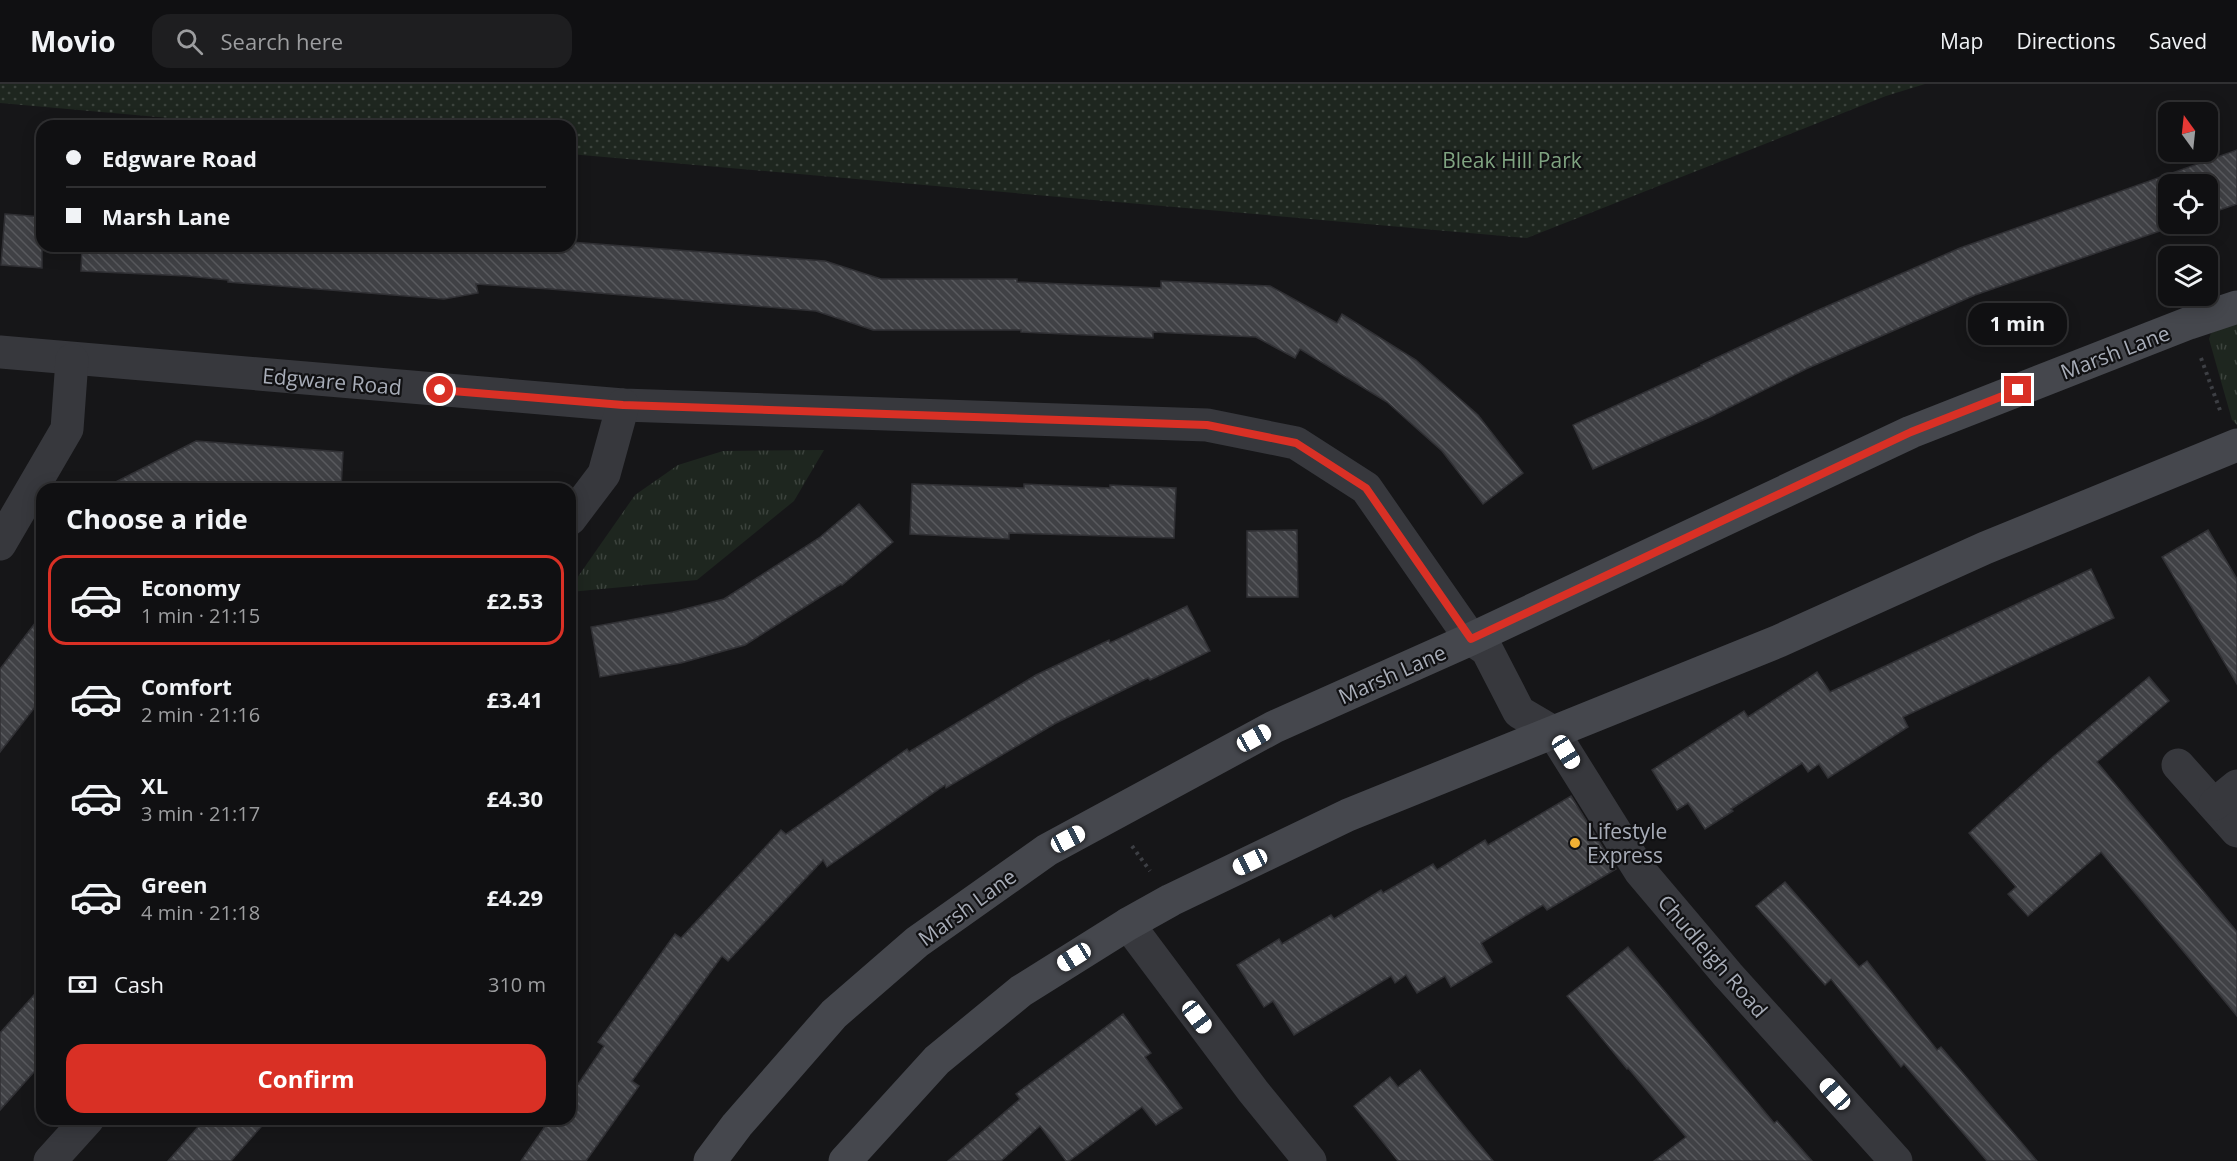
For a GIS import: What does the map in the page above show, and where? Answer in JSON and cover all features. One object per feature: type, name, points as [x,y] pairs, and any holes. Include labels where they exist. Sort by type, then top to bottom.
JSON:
[{"type":"main road","name":"Marsh Lane","points":[[710,1161],[737,1125],[834,1014],[909,949],[1047,850],[1274,727],[1471,639],[1911,432],[2188,323],[2237,307]]},
{"type":"main road","points":[[845,1161],[937,1060],[1021,991],[1171,900],[1348,815],[1779,641],[1985,548],[2230,432]]},
{"type":"street","name":"Edgware Road","points":[[0,352],[72,360],[623,405],[1207,425],[1296,443],[1366,488],[1471,639],[1487,650],[1519,712],[1553,732]]},
{"type":"street","points":[[0,544],[67,429],[72,360]]},
{"type":"street","points":[[576,511],[604,474],[623,405]]},
{"type":"street","name":"Chudleigh Road","points":[[1553,732],[1640,871],[1728,975],[1896,1161]]},
{"type":"street","points":[[2178,765],[2226,795],[2237,831]]},
{"type":"street","points":[[1128,924],[1253,1091],[1310,1161]]},
{"type":"street","points":[[50,1161],[83,1125]]},
{"type":"path","points":[[2188,323],[2230,432]]},
{"type":"path","points":[[1111,816],[1171,900]]},
{"type":"green space","name":"Bleak Hill Park","points":[[0,84],[1925,84],[1886,96],[1527,238],[576,155],[576,120],[191,120],[0,103]]},
{"type":"green space","points":[[2237,323],[2237,425],[2232,420],[2209,339],[2211,333]]},
{"type":"green space","points":[[824,450],[794,501],[697,580],[576,591],[576,579],[635,495],[678,465],[723,451]]},
{"type":"building","points":[[2237,150],[2237,204],[2218,211],[2218,174],[2169,174],[2203,162],[2218,162],[2218,157]]},
{"type":"building","points":[[2158,178],[2158,232],[1975,295],[1808,368],[1710,417],[1593,469],[1573,425],[1816,311],[1960,248]]},
{"type":"building","points":[[5,214],[36,217],[36,252],[42,252],[42,268],[1,265]]},
{"type":"building","points":[[576,242],[825,261],[881,279],[1017,279],[1017,282],[1161,288],[1161,281],[1270,286],[1337,323],[1342,314],[1416,360],[1478,415],[1523,473],[1483,504],[1442,451],[1387,402],[1300,349],[1295,358],[1256,337],[1153,332],[1153,338],[1021,332],[1021,330],[873,330],[816,311],[550,289],[476,284],[478,293],[444,299],[228,282],[228,280],[187,276],[81,271],[82,252],[576,252]]},
{"type":"building","points":[[196,441],[343,452],[341,483],[114,483]]},
{"type":"building","points":[[912,484],[1024,488],[1024,484],[1176,488],[1174,538],[1009,533],[1009,539],[910,534]]},
{"type":"building","points":[[859,504],[893,542],[842,585],[745,645],[681,663],[600,677],[591,627],[673,612],[724,599],[819,538]]},
{"type":"building","points":[[1297,530],[1298,597],[1247,597],[1247,531]]},
{"type":"building","points":[[2208,530],[2237,579],[2237,684],[2162,557]]},
{"type":"building","points":[[2091,569],[2114,618],[1903,717],[1908,727],[1828,778],[1819,764],[1808,772],[1802,763],[1731,809],[1733,811],[1705,829],[1688,803],[1677,810],[1652,770],[1744,711],[1748,717],[1817,672],[1830,692]]},
{"type":"building","points":[[1187,606],[1210,651],[1056,723],[946,788],[945,785],[827,867],[823,860],[728,961],[722,956],[632,1081],[639,1086],[586,1161],[521,1161],[546,1125],[576,1125],[576,1087],[604,1046],[598,1042],[675,934],[681,938],[781,830],[786,834],[907,749],[909,752],[1036,675],[1109,640],[1110,643]]},
{"type":"building","points":[[36,622],[36,706],[0,752],[0,669]]},
{"type":"building","points":[[2149,677],[2169,701],[2097,762],[2237,932],[2237,1016],[2101,852],[2028,916],[2008,894],[2016,887],[1969,833],[2054,756]]},
{"type":"building","points":[[1571,796],[1616,869],[1547,910],[1543,905],[1481,943],[1492,962],[1451,987],[1445,976],[1417,993],[1406,975],[1395,983],[1391,976],[1294,1035],[1273,1001],[1264,1007],[1237,965],[1279,939],[1282,944],[1331,915],[1334,919],[1381,890],[1383,893],[1433,864],[1437,870],[1485,840],[1488,845]]},
{"type":"building","points":[[1785,882],[1859,967],[1867,961],[1937,1050],[1941,1047],[2037,1161],[1987,1161],[1904,1064],[1901,1067],[1831,979],[1825,985],[1756,906]]},
{"type":"building","points":[[1628,947],[1774,1123],[1777,1121],[1812,1161],[1654,1161],[1686,1137],[1567,996]]},
{"type":"building","points":[[36,993],[36,1070],[0,1110],[0,1033]]},
{"type":"building","points":[[1123,1014],[1151,1053],[1145,1057],[1182,1108],[1156,1125],[1142,1107],[1069,1161],[1066,1161],[1040,1126],[1001,1161],[948,1161],[1020,1099],[1016,1094]]},
{"type":"building","points":[[1420,1070],[1493,1161],[1398,1161],[1354,1106],[1390,1077],[1398,1087]]},
{"type":"building","points":[[200,1125],[263,1125],[231,1161],[168,1161]]},
{"type":"place","name":"Lifestyle Express","points":[[1575,843]]},
{"type":"route","points":[[440,390],[623,405],[1207,425],[1296,443],[1366,488],[1471,639],[1911,432],[2018,390]]}]
